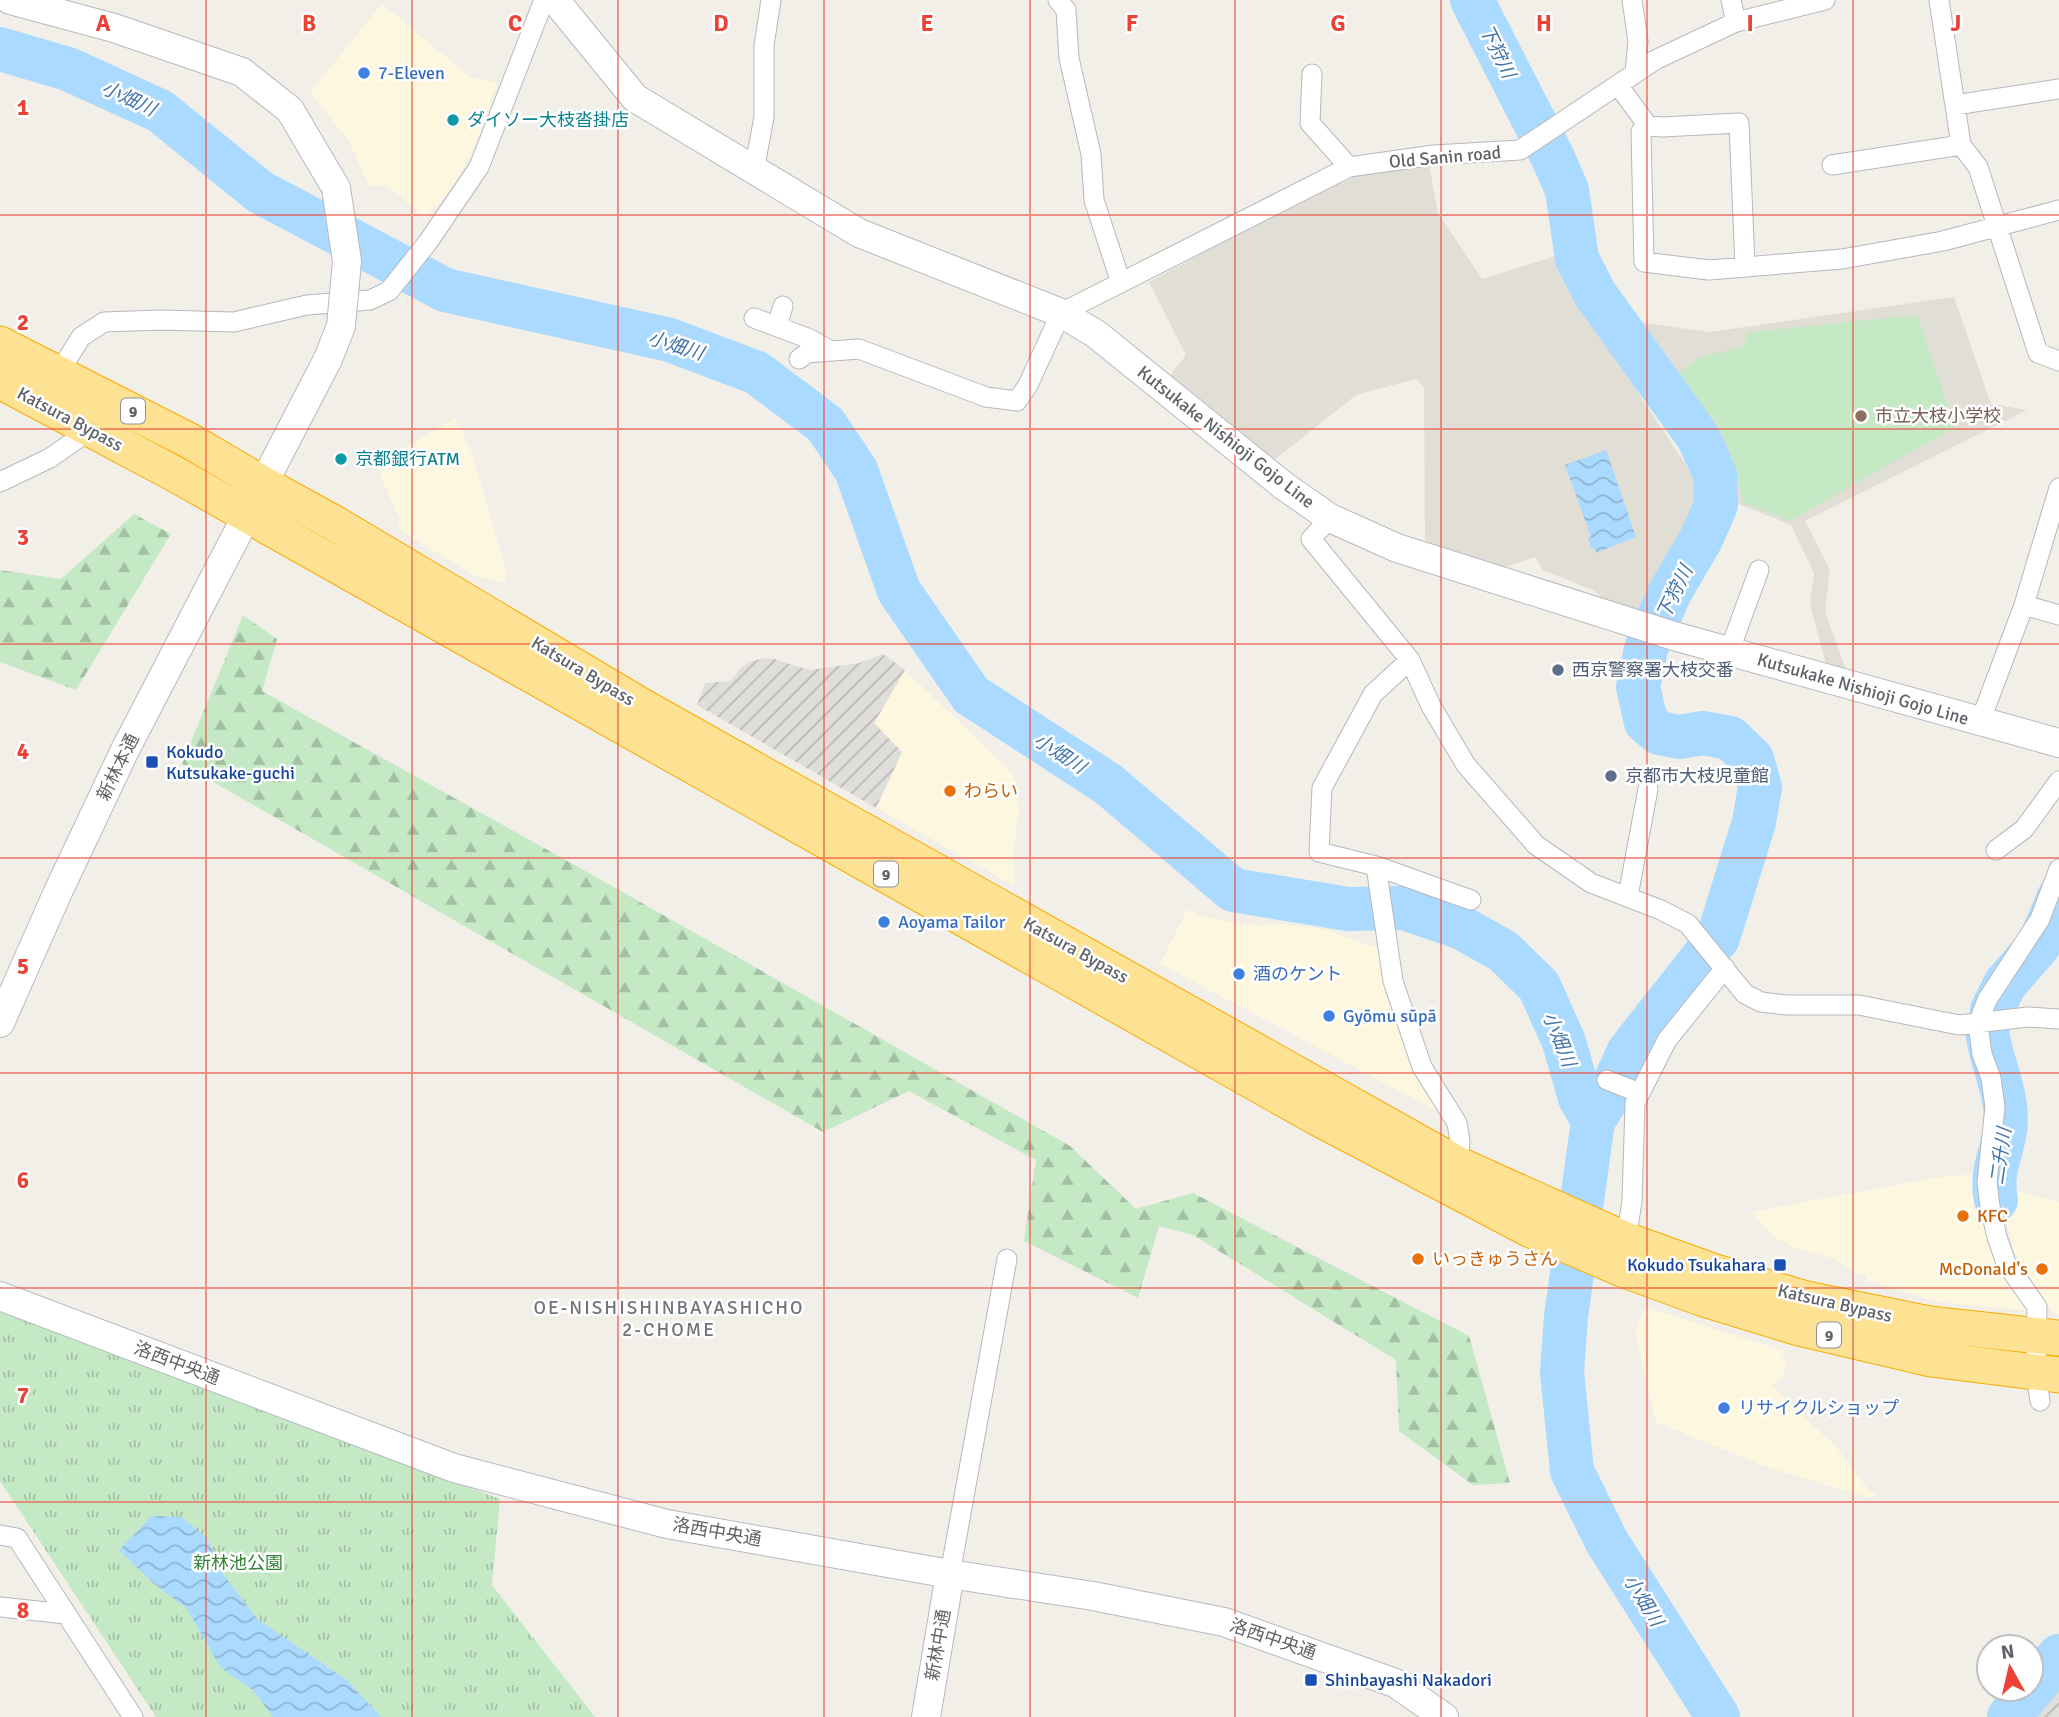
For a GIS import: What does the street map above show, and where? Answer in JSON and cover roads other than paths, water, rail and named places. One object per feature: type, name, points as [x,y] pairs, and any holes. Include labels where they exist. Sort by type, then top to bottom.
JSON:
[{"type":"highway","name":"Katsura Bypass","points":[[0,344],[190,441],[334,523],[645,708],[1455,1177]]},
{"type":"highway","name":"Katsura Bypass","points":[[0,381],[246,515],[1314,1116],[1616,1251],[1701,1298],[1799,1328],[2045,1383]]},
{"type":"highway","name":"Katsura Bypass","points":[[1616,1251],[1712,1271],[1806,1299],[1929,1324],[2048,1337]]},
{"type":"street","name":"新林本通","points":[[0,1023],[125,750],[328,359],[341,326],[347,261],[336,188],[290,110],[242,72],[114,28],[10,0]]},
{"type":"street","points":[[41,402],[81,337],[104,322],[234,322],[307,305],[370,300],[388,291],[428,242],[479,167],[544,0]]},
{"type":"street","name":"Kutsukake Nishioji Gojo Line","points":[[555,0],[635,98],[859,233],[1061,313],[1096,334],[1284,486],[1331,518],[1396,548],[1729,652],[2059,743]]},
{"type":"street","points":[[754,171],[764,117],[764,46],[771,0]]},
{"type":"street","points":[[1058,0],[1066,10],[1069,58],[1091,154],[1094,200],[1121,283]]},
{"type":"street","points":[[1632,0],[1638,41],[1634,74]]},
{"type":"street","points":[[1731,0],[1736,23]]},
{"type":"street","name":"Old Sanin road","points":[[1061,313],[1349,167],[1434,155],[1520,150],[1655,60],[1736,23],[1825,0]]},
{"type":"street","points":[[1939,0],[1961,145],[1978,167],[2038,353],[2059,360]]},
{"type":"street","points":[[1312,74],[1310,123],[1349,167]]},
{"type":"street","points":[[1618,85],[1648,126]]},
{"type":"street","points":[[1955,105],[2059,89]]},
{"type":"street","points":[[1745,266],[1739,123],[1648,126],[1641,132],[1644,262],[1709,270],[1842,259],[1943,241],[2059,210]]},
{"type":"street","points":[[1832,164],[1961,145]]},
{"type":"street","points":[[777,326],[783,306]]},
{"type":"street","points":[[799,359],[807,353],[859,349],[986,397],[1017,401],[1028,386],[1061,313]]},
{"type":"street","points":[[754,318],[810,338],[831,351]]},
{"type":"street","points":[[0,482],[50,458],[90,430]]},
{"type":"street","points":[[1980,722],[2024,605],[2059,488]]},
{"type":"street","points":[[1331,518],[1311,539],[1410,660],[1431,706],[1466,765],[1536,845],[1591,883],[1628,896],[1689,924],[1745,994],[1761,1002],[1786,1005],[1859,1005],[1959,1025],[2028,1017],[2059,1020]]},
{"type":"street","points":[[1729,652],[1759,570]]},
{"type":"street","points":[[2024,605],[2059,615]]},
{"type":"street","points":[[1410,660],[1373,694],[1322,788],[1319,852],[1471,900]]},
{"type":"street","points":[[1996,850],[2024,829],[2059,781]]},
{"type":"street","points":[[1628,896],[1648,789]]},
{"type":"street","points":[[2045,1383],[2048,1337],[2037,1307],[2006,1263],[1990,1207],[1987,1182],[1995,1107],[1991,1079],[1982,1054],[1978,1024],[1987,1000],[2040,919],[2059,869]]},
{"type":"street","points":[[1376,871],[1394,981],[1422,1067],[1457,1123],[1455,1177]]},
{"type":"street","points":[[1616,1251],[1632,1201],[1635,1091],[1667,1040],[1722,964]]},
{"type":"street","points":[[1607,1080],[1635,1091]]},
{"type":"street","points":[[950,1574],[1007,1259]]},
{"type":"street","name":"洛西中央通","points":[[0,1296],[454,1468],[667,1524],[950,1574],[1093,1596],[1224,1622],[1395,1683],[1444,1717]]},
{"type":"street","points":[[0,1535],[17,1538],[133,1717]]},
{"type":"street","name":"新林中通","points":[[926,1717],[950,1574]]},
{"type":"street","points":[[0,1607],[66,1614]]},
{"type":"water","points":[[1606,450],[1636,537],[1596,553],[1588,538],[1591,537],[1565,465]]},
{"type":"water","points":[[152,1516],[181,1517],[207,1538],[223,1574],[258,1620],[347,1680],[381,1717],[273,1717],[253,1690],[221,1668],[187,1609],[152,1582],[119,1550]]},
{"type":"waterway","name":"下狩川","points":[[1472,0],[1567,190],[1577,259],[1595,294],[1698,437],[1715,474],[1716,505],[1701,539],[1669,594],[1646,649],[1638,687],[1646,722],[1659,733],[1679,737],[1703,733],[1730,738],[1752,759],[1760,787],[1754,822],[1718,938],[1629,1051],[1607,1099],[1593,1121]]},
{"type":"waterway","name":"小畑川","points":[[0,49],[68,69],[160,111],[260,192],[445,290],[670,340],[757,373],[825,424],[856,470],[899,591],[971,695],[1108,784],[1233,890],[1348,909],[1404,908],[1462,928],[1503,951],[1539,986],[1564,1042],[1580,1098],[1593,1121],[1566,1317],[1562,1372],[1572,1471],[1607,1542],[1718,1717]]},
{"type":"waterway","name":"二升川","points":[[1992,1010],[2005,984],[2039,945],[2059,897]]},
{"type":"waterway","name":"二升川","points":[[1987,1031],[2004,1098],[2006,1121],[1994,1179],[1996,1200]]},
{"type":"waterway","name":"二升川","points":[[2009,1717],[2059,1656]]},
{"type":"place","name":"7-Eleven","points":[[364,73]]},
{"type":"place","name":"ダイソー大枝沓掛店","points":[[453,120]]},
{"type":"place","name":"市立大枝小学校","points":[[1861,416]]},
{"type":"place","name":"京都銀行ATM","points":[[341,459]]},
{"type":"place","name":"西京警察署大枝交番","points":[[1558,670]]},
{"type":"place","name":"Kokudo Kutsukake-guchi","points":[[152,762]]},
{"type":"place","name":"京都市大枝児童館","points":[[1611,776]]},
{"type":"place","name":"わらい","points":[[950,791]]},
{"type":"place","name":"Aoyama Tailor","points":[[884,922]]},
{"type":"place","name":"酒のケント","points":[[1239,974]]},
{"type":"place","name":"Gyōmu sūpā","points":[[1329,1016]]},
{"type":"place","name":"KFC","points":[[1963,1216]]},
{"type":"place","name":"いっきゅうさん","points":[[1418,1259]]},
{"type":"place","name":"Kokudo Tsukahara","points":[[1780,1265]]},
{"type":"place","name":"McDonald's","points":[[2042,1269]]},
{"type":"place","name":"リサイクルショップ","points":[[1724,1408]]},
{"type":"place","name":"Shinbayashi Nakadori","points":[[1311,1680]]},
{"type":"district","name":"OE-NISHISHINBAYASHICHO 2-CHOME","points":[[669,1318]]},
{"type":"park label","name":"新林池公園","points":[[238,1563]]}]
